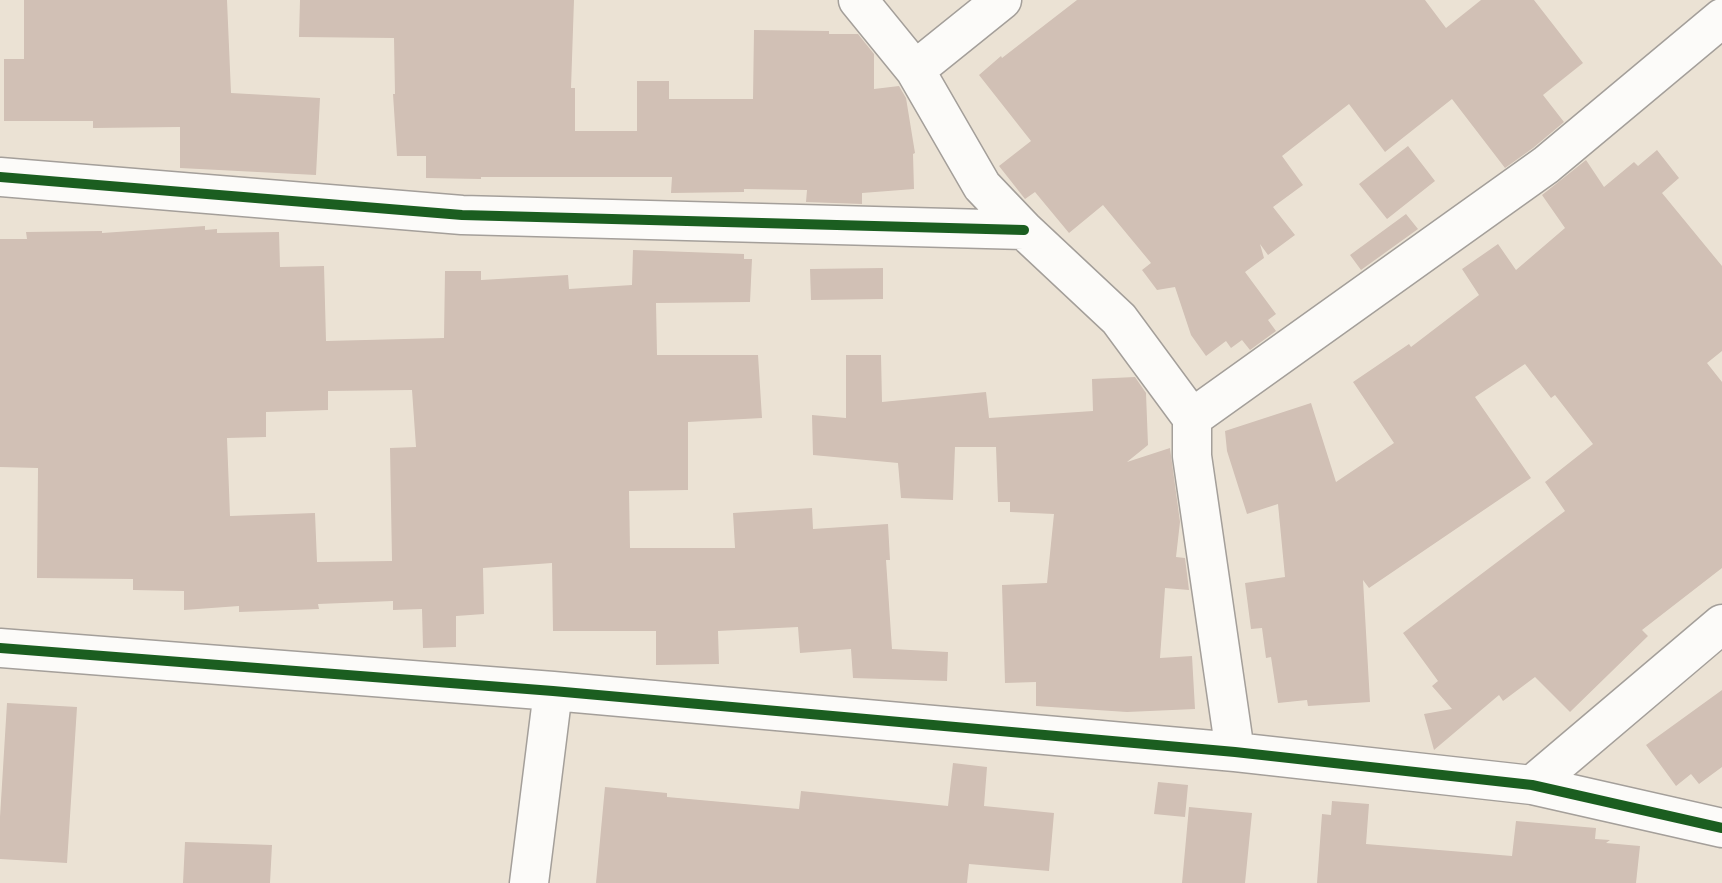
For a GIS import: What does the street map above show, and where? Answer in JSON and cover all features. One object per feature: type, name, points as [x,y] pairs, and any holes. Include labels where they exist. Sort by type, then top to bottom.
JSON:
[{"type":"street","points":[[858,0],[915,69],[982,186],[1024,230],[1119,319],[1192,418],[1192,456],[1235,752]]},
{"type":"street","points":[[915,69],[1002,0]]},
{"type":"street","points":[[1192,418],[1546,165],[1722,18]]},
{"type":"street","points":[[0,177],[462,215],[1024,230]]},
{"type":"street","points":[[1532,785],[1722,624]]},
{"type":"street","points":[[0,648],[553,691],[1235,752],[1532,785],[1722,828]]},
{"type":"street","points":[[529,883],[553,691]]},
{"type":"building","points":[[24,0],[227,0],[231,93],[320,98],[316,175],[180,168],[180,127],[93,128],[93,121],[4,121],[4,59],[24,59]]},
{"type":"building","points":[[300,0],[574,0],[571,88],[575,88],[575,131],[637,131],[637,81],[669,81],[669,99],[753,99],[754,30],[858,34],[874,54],[874,89],[899,86],[906,98],[915,153],[914,189],[862,193],[862,204],[806,202],[807,190],[744,189],[744,192],[671,193],[672,177],[426,178],[426,156],[397,156],[393,94],[394,38],[299,37]]},
{"type":"building","points":[[1077,0],[1425,0],[1446,28],[1481,0],[1534,0],[1583,63],[1543,95],[1564,122],[1505,168],[1452,99],[1385,152],[1349,104],[1282,156],[1303,185],[1273,207],[1295,235],[1268,255],[1260,244],[1264,258],[1245,272],[1276,314],[1268,320],[1276,331],[1250,350],[1242,340],[1231,348],[1226,341],[1206,356],[1191,335],[1175,287],[1157,290],[1142,270],[1151,263],[1103,205],[1069,233],[1035,192],[1025,199],[999,166],[1031,141],[979,75]]},
{"type":"building","points":[[1408,146],[1435,181],[1387,219],[1359,184]]},
{"type":"building","points":[[1657,150],[1679,178],[1662,193],[1722,266],[1722,351],[1707,363],[1722,382],[1722,568],[1642,630],[1648,636],[1570,712],[1535,677],[1503,701],[1499,695],[1434,750],[1424,714],[1452,709],[1432,686],[1438,681],[1403,633],[1565,511],[1545,482],[1593,444],[1555,395],[1551,398],[1525,364],[1475,397],[1531,478],[1369,588],[1363,580],[1370,702],[1308,706],[1307,700],[1278,703],[1271,657],[1266,658],[1262,628],[1251,629],[1245,583],[1285,577],[1278,504],[1247,514],[1227,451],[1225,431],[1311,403],[1336,482],[1394,443],[1353,382],[1409,344],[1411,347],[1479,295],[1462,269],[1498,244],[1516,270],[1565,228],[1542,195],[1586,160],[1604,187],[1634,162],[1638,166]]},
{"type":"building","points":[[1406,214],[1418,229],[1361,270],[1350,255]]},
{"type":"building","points":[[205,226],[205,230],[217,229],[217,233],[279,232],[280,267],[324,266],[326,341],[444,338],[445,271],[481,271],[481,280],[568,275],[569,289],[632,285],[633,250],[744,254],[744,259],[752,259],[750,302],[656,303],[657,355],[758,355],[762,418],[688,422],[688,490],[629,491],[630,548],[735,548],[733,513],[812,508],[813,529],[888,524],[890,560],[886,560],[892,649],[948,652],[947,681],[853,678],[851,649],[800,653],[798,627],[718,631],[719,664],[656,665],[656,631],[553,631],[552,563],[483,568],[484,614],[456,616],[456,647],[423,648],[422,609],[393,610],[393,601],[318,604],[319,609],[239,612],[239,606],[184,610],[184,591],[133,590],[133,579],[37,578],[38,468],[0,467],[0,239],[27,239],[26,232],[102,233]],"holes":[[[412,390],[416,447],[390,448],[392,561],[317,562],[315,513],[230,516],[227,438],[266,437],[266,412],[328,410],[328,391]]]},
{"type":"building","points":[[883,268],[883,299],[811,300],[810,269]]},
{"type":"building","points":[[846,355],[881,355],[882,402],[986,392],[989,418],[1093,411],[1092,379],[1135,377],[1146,393],[1148,445],[1127,462],[1170,448],[1180,522],[1176,557],[1185,558],[1189,590],[1165,588],[1160,658],[1192,656],[1195,709],[1127,712],[1036,706],[1036,682],[1005,683],[1002,585],[1047,583],[1054,514],[1010,512],[1010,502],[998,502],[996,447],[955,447],[953,500],[901,498],[898,463],[813,455],[812,415],[846,418]]},
{"type":"building","points":[[1722,690],[1722,767],[1699,784],[1691,774],[1676,786],[1646,745]]},
{"type":"building","points":[[7,703],[77,707],[67,863],[0,859]]},
{"type":"building","points":[[953,763],[987,767],[984,806],[1054,813],[1049,871],[969,864],[967,883],[596,883],[605,787],[667,793],[667,797],[799,809],[801,791],[948,806]]},
{"type":"building","points":[[1158,782],[1188,785],[1185,817],[1154,814]]},
{"type":"building","points":[[1332,801],[1369,804],[1366,844],[1512,856],[1516,821],[1596,828],[1595,839],[1610,840],[1606,843],[1640,846],[1636,883],[1317,883],[1322,814],[1331,815]]},
{"type":"building","points":[[1189,807],[1252,813],[1245,883],[1182,883]]},
{"type":"building","points":[[185,842],[272,845],[270,883],[183,883]]},
{"type":"cycle path","points":[[0,177],[462,215],[1024,230]]},
{"type":"cycle path","points":[[0,648],[553,691],[1235,752],[1532,785],[1722,828]]}]
